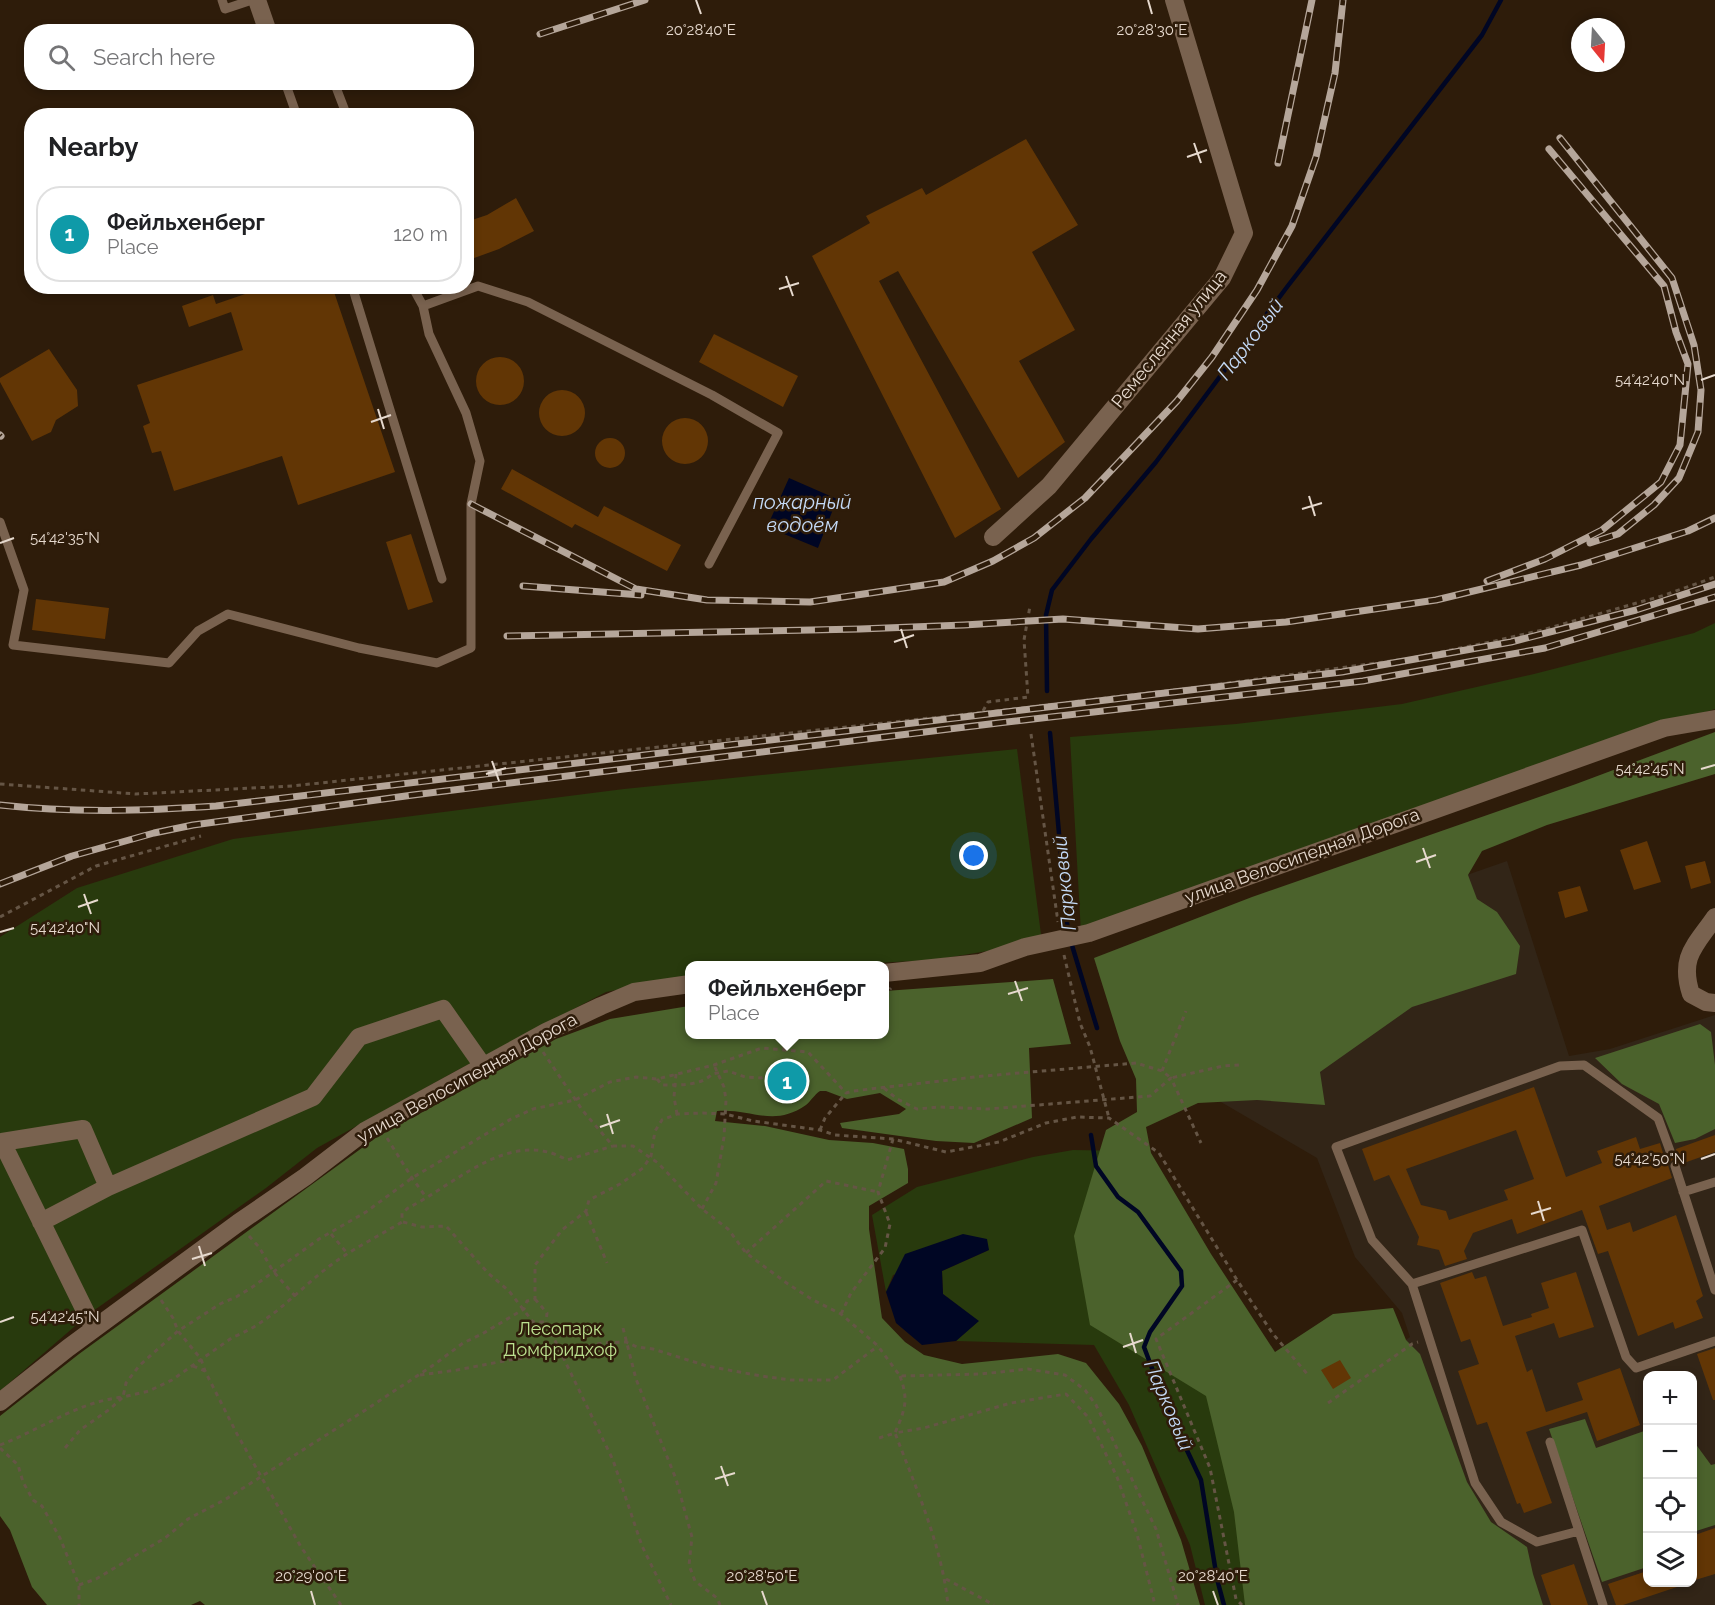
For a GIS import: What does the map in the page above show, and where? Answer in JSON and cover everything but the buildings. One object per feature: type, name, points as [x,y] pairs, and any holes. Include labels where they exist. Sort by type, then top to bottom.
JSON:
[{"type":"street","points":[[257,0],[265,24]]},
{"type":"street","name":"Ремесленная улица","points":[[993,537],[1049,486],[1222,278],[1244,233],[1174,0]]},
{"type":"street","name":"улица Велосипедная Дорога","points":[[889,973],[981,963],[1025,947],[1089,933],[1664,728],[1715,719]]},
{"type":"street","points":[[1715,917],[1689,954],[1685,977],[1691,994],[1706,1002],[1715,1003]]},
{"type":"street","name":"улица Велосипедная Дорога","points":[[0,1402],[94,1329],[365,1131],[532,1039],[634,992],[685,985]]},
{"type":"street","points":[[41,1222],[108,1187],[313,1097],[359,1037],[443,1009],[483,1066]]},
{"type":"street","points":[[94,1329],[2,1142],[83,1129],[108,1187]]},
{"type":"lane","points":[[222,0],[225,9],[252,0]]},
{"type":"lane","points":[[288,90],[294,108]]},
{"type":"lane","points":[[337,90],[344,108]]},
{"type":"lane","points":[[474,287],[478,286],[528,302],[712,395],[778,433],[709,564]]},
{"type":"lane","points":[[354,294],[441,579]]},
{"type":"lane","points":[[0,522],[24,590],[13,645],[169,663],[198,631],[228,614],[358,648],[437,663],[471,648],[471,504],[480,461],[466,413],[429,334],[423,306],[416,294]]},
{"type":"lane","points":[[423,306],[456,294]]},
{"type":"lane","points":[[1579,1531],[1537,1542],[1501,1522],[1474,1484],[1412,1284],[1372,1240],[1336,1147],[1560,1066],[1584,1065],[1658,1118],[1670,1151]]},
{"type":"lane","points":[[1675,1166],[1715,1290]]},
{"type":"lane","points":[[1683,1192],[1715,1182]]},
{"type":"lane","points":[[1412,1284],[1582,1230],[1626,1357],[1636,1368],[1715,1341]]},
{"type":"lane","points":[[1550,1443],[1603,1605]]},
{"type":"path","points":[[0,784],[136,794],[292,786],[985,712],[1209,685],[1406,659],[1542,630],[1665,595],[1715,577]]},
{"type":"path","points":[[985,712],[988,702],[1028,697],[1024,640],[1030,606]]},
{"type":"path","points":[[1031,734],[1080,1023],[1090,1047],[1109,1118]]},
{"type":"path","points":[[0,917],[96,866],[201,836]]},
{"type":"path","points":[[1162,1071],[1186,1011]]},
{"type":"path","points":[[532,1039],[575,1100],[613,1146]]},
{"type":"path","points":[[781,1049],[797,1039]]},
{"type":"path","points":[[65,1448],[80,1430],[123,1397],[126,1383],[140,1366],[178,1331],[220,1304],[236,1298],[273,1271],[366,1212],[412,1178],[533,1108],[575,1100],[610,1082],[636,1077],[657,1079],[714,1065],[762,1048],[808,1052],[846,1093]]},
{"type":"path","points":[[820,1130],[825,1118],[846,1093],[984,1076],[1136,1063],[1162,1071],[1171,1078],[1201,1143]]},
{"type":"path","points":[[702,1209],[716,1183],[722,1156],[726,1100],[724,1087],[714,1065]]},
{"type":"path","points":[[884,1088],[897,1100],[918,1109],[940,1107],[987,1109],[1150,1096],[1171,1078],[1223,1066],[1239,1065]]},
{"type":"path","points":[[657,1079],[662,1085],[676,1085],[701,1082],[708,1080],[709,1076],[716,1072],[728,1071],[745,1077],[761,1078],[773,1073],[793,1078]]},
{"type":"path","points":[[676,1074],[674,1097],[677,1114]]},
{"type":"path","points":[[671,1605],[642,1546],[613,1460],[546,1322],[547,1312],[535,1299],[535,1265],[562,1230],[586,1211],[589,1200],[620,1184],[643,1168],[651,1156],[655,1131],[662,1120],[677,1114],[725,1114],[820,1130],[835,1135],[893,1138],[946,1152],[999,1142],[1046,1123],[1077,1117],[1109,1118],[1159,1153],[1273,1334],[1309,1376]]},
{"type":"path","points":[[380,1123],[391,1147],[426,1197]]},
{"type":"path","points":[[841,1314],[851,1293],[885,1248],[890,1224],[878,1192],[893,1138]]},
{"type":"path","points":[[402,1222],[402,1213],[426,1197],[471,1170],[506,1153],[526,1149],[554,1152],[567,1160],[613,1146],[633,1146],[651,1156],[667,1170],[702,1209],[728,1229],[746,1253],[805,1295],[841,1314],[878,1346],[900,1376],[906,1391],[906,1408],[895,1433],[920,1497],[946,1579],[948,1605]]},
{"type":"path","points":[[746,1253],[826,1181],[878,1192]]},
{"type":"path","points":[[586,1211],[607,1263]]},
{"type":"path","points":[[79,1605],[79,1585],[60,1538],[42,1506],[33,1500],[23,1482],[18,1465],[0,1447],[75,1409],[98,1401],[149,1391],[172,1380],[284,1306],[328,1267],[402,1222],[422,1227],[446,1226],[488,1273],[509,1291],[533,1322],[546,1322]]},
{"type":"path","points":[[238,1223],[259,1247],[273,1271],[295,1296]]},
{"type":"path","points":[[331,1234],[347,1254]]},
{"type":"path","points":[[1237,1280],[1156,1339],[1210,1468],[1236,1599],[1242,1605]]},
{"type":"path","points":[[152,1287],[173,1318],[178,1331],[201,1359],[237,1434],[301,1547],[341,1605]]},
{"type":"path","points":[[79,1585],[96,1579],[165,1538],[188,1519],[226,1499],[419,1375],[463,1343],[524,1309],[527,1301],[535,1299]]},
{"type":"path","points":[[623,1328],[636,1379],[676,1479],[692,1537],[689,1565],[696,1581],[717,1598],[720,1605]]},
{"type":"path","points":[[419,1375],[562,1353],[602,1343],[626,1342],[707,1366],[791,1380],[833,1380],[878,1346]]},
{"type":"path","points":[[1328,1403],[1412,1344]]},
{"type":"path","points":[[192,1365],[205,1371]]},
{"type":"path","points":[[900,1376],[1028,1370],[1065,1375],[1085,1390],[1096,1405],[1155,1529],[1178,1605]]},
{"type":"path","points":[[879,1438],[924,1428],[1011,1403],[1066,1394],[1088,1417],[1117,1477],[1137,1534],[1155,1605]]},
{"type":"path","points":[[946,1579],[994,1605]]},
{"type":"shaded area","points":[[1507,861],[1569,1056],[1610,1049],[1715,1015],[1715,1605],[1464,1605],[1351,1378],[1410,1337],[1402,1313],[1355,1257],[1317,1158],[1221,1102],[1178,976]]},
{"type":"green space","points":[[1715,623],[1715,709],[1586,750],[1081,933],[1070,737],[1236,724],[1402,704],[1534,674],[1694,633]]},
{"type":"green space","points":[[1715,732],[1715,774],[1547,825],[1482,851],[1468,875],[1477,899],[1497,912],[1520,946],[1516,974],[1412,1007],[1320,1072],[1325,1105],[1257,1100],[1198,1103],[1146,1127],[1151,1153],[1211,1254],[1275,1352],[1333,1314],[1393,1308],[1406,1340],[1420,1354],[1467,1482],[1491,1522],[1527,1547],[1543,1605],[1245,1605],[1234,1512],[1206,1396],[1090,1325],[1074,1236],[1106,1130],[1137,1112],[1136,1079],[1120,1041],[1094,958],[1252,897],[1576,784]]},
{"type":"green space","points":[[1017,749],[1042,942],[933,960],[889,962],[685,961],[685,977],[606,992],[454,1072],[317,1148],[266,1188],[89,1314],[0,1391],[0,937],[77,888],[233,839],[624,789]]},
{"type":"green space","name":"Лесопарк Домфридхоф","points":[[1053,979],[1071,1044],[1029,1048],[1032,1118],[974,1143],[936,1141],[842,1128],[840,1123],[899,1114],[906,1109],[880,1093],[847,1099],[820,1091],[806,1105],[794,1112],[762,1116],[717,1111],[715,1121],[765,1126],[829,1140],[873,1143],[904,1149],[908,1183],[869,1206],[869,1229],[882,1318],[905,1342],[924,1355],[962,1364],[1058,1354],[1086,1363],[1119,1404],[1142,1446],[1181,1540],[1200,1605],[205,1605],[200,1601],[191,1605],[47,1605],[32,1587],[10,1530],[0,1516],[0,1416],[79,1354],[377,1137],[556,1039],[610,1019],[685,1007],[685,1039],[889,1039],[889,991]]},
{"type":"green space","points":[[1700,1024],[1711,1032],[1715,1065],[1715,1129],[1695,1139],[1675,1143],[1659,1104],[1622,1084],[1595,1058]]},
{"type":"green space","points":[[1073,1150],[1130,1151],[1385,1605],[1205,1605],[1190,1545],[1129,1405],[1094,1345],[956,1341],[978,1321],[943,1294],[942,1271],[989,1250],[893,1275],[886,1292],[872,1215],[917,1187],[1033,1157]]},
{"type":"green space","points":[[1585,1419],[1596,1448],[1643,1431],[1643,1568],[1602,1582],[1549,1429]]},
{"type":"green space","points":[[1697,1446],[1711,1465],[1715,1464],[1715,1525],[1697,1531]]},
{"type":"water","name":"пожарный водоём","points":[[789,478],[837,499],[818,548],[767,527]]},
{"type":"water","points":[[963,1234],[987,1239],[989,1250],[942,1271],[943,1294],[979,1321],[956,1341],[922,1345],[896,1323],[886,1292],[905,1254]]},
{"type":"waterway","name":"Парковый","points":[[1047,691],[1046,615],[1052,590],[1091,539],[1156,462],[1287,287],[1482,35],[1501,0]]},
{"type":"waterway","name":"Парковый","points":[[1050,733],[1068,934]]},
{"type":"waterway","name":"Парковый","points":[[1071,942],[1097,1028]]},
{"type":"waterway","name":"Парковый","points":[[1091,1135],[1096,1166],[1118,1197],[1138,1212],[1181,1271],[1182,1286],[1150,1332],[1144,1347],[1167,1408],[1201,1480],[1217,1579],[1224,1605]]},
{"type":"railway","points":[[540,34],[645,0]]},
{"type":"railway","points":[[1278,163],[1312,0]]},
{"type":"railway","points":[[471,504],[636,589],[707,600],[810,602],[944,582],[993,561],[1034,538],[1085,498],[1177,401],[1212,357],[1257,290],[1292,226],[1316,157],[1335,73],[1343,0]]},
{"type":"railway","points":[[1560,138],[1672,278],[1694,345],[1701,390],[1698,432],[1679,478],[1654,505],[1618,534],[1590,543]]},
{"type":"railway","points":[[1487,581],[1545,559],[1602,530],[1661,482],[1680,445],[1688,364],[1676,332],[1664,286],[1549,149]]},
{"type":"railway","points":[[507,636],[860,629],[1063,619],[1198,629],[1286,622],[1436,600],[1581,565],[1688,531],[1715,518]]},
{"type":"railway","points":[[0,805],[108,810],[216,806],[1342,672],[1511,642],[1636,610],[1715,584]]},
{"type":"railway","points":[[523,586],[641,595]]},
{"type":"railway","points":[[0,884],[72,856],[154,833],[193,825],[413,795],[1363,681],[1545,648],[1715,597]]},
{"type":"place","name":"Фейльхенберг","points":[[787,1081]]}]
